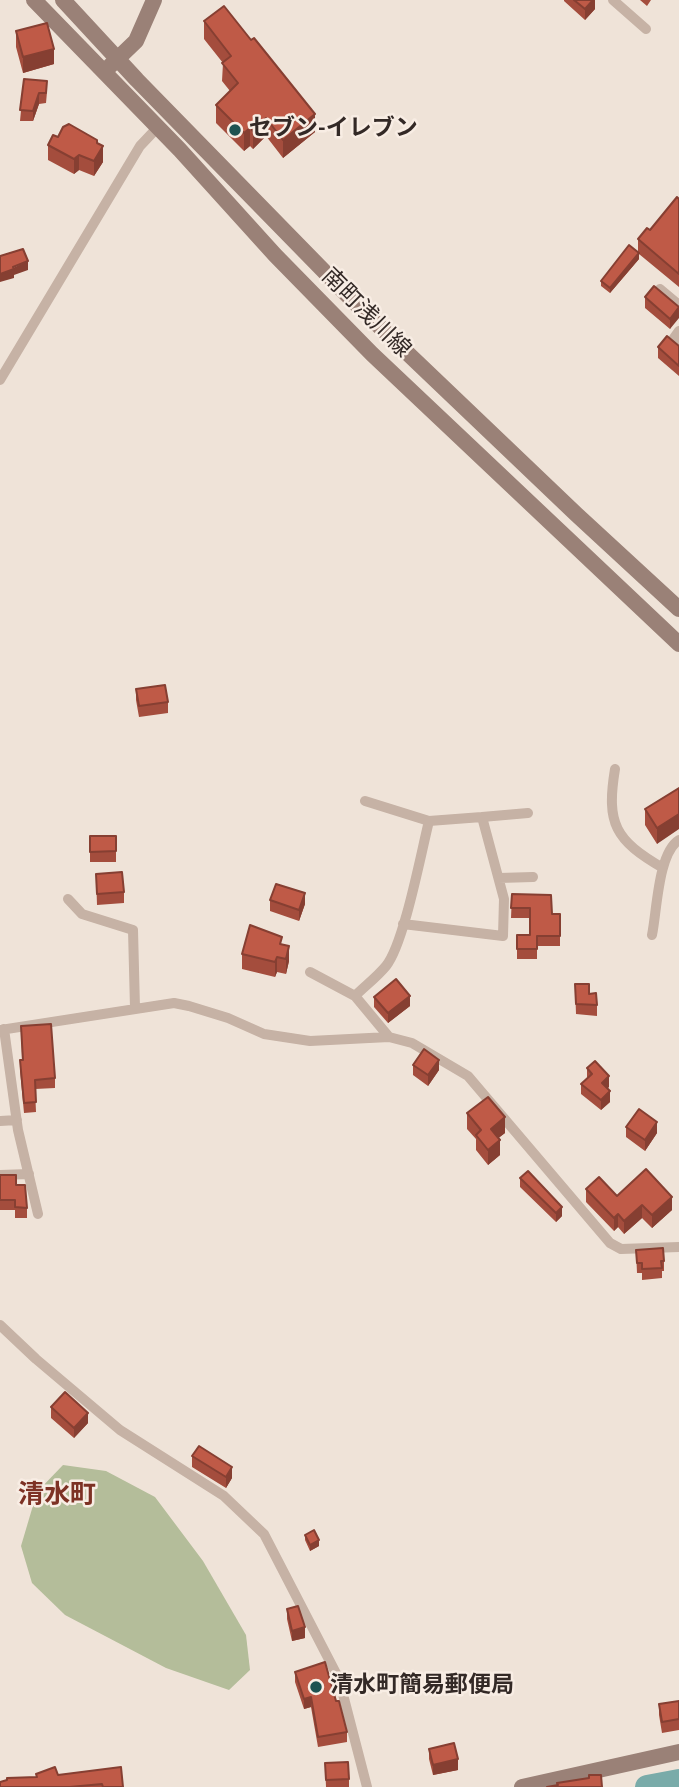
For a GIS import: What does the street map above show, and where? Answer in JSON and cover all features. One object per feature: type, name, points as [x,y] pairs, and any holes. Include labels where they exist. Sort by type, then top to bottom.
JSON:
[{"type":"street","name":"南町浅川線","points":[[34,0],[372,354],[679,644]]},
{"type":"street","name":"南町浅川線","points":[[63,0],[367,315],[592,530],[679,609]]},
{"type":"street","points":[[104,73],[136,41],[154,0]]},
{"type":"street","points":[[613,0],[646,29]]},
{"type":"street","points":[[0,380],[140,146],[157,128]]},
{"type":"street","points":[[660,289],[679,305]]},
{"type":"street","points":[[679,331],[674,338],[679,342]]},
{"type":"street","points":[[615,769],[610,797],[613,820],[627,842],[640,854],[663,868]]},
{"type":"street","points":[[365,801],[429,821],[528,813]]},
{"type":"street","points":[[403,924],[503,936],[504,899],[482,817]]},
{"type":"street","points":[[355,996],[387,965],[403,924],[429,821]]},
{"type":"street","points":[[652,935],[667,853],[679,840]]},
{"type":"street","points":[[499,878],[533,877]]},
{"type":"street","points":[[68,899],[82,914],[133,930],[135,1008]]},
{"type":"street","points":[[310,972],[355,996],[389,1037]]},
{"type":"street","points":[[38,1214],[17,1120],[2,1029],[174,1003],[264,1034],[310,1041],[389,1037],[412,1042],[468,1076],[610,1244],[621,1250],[679,1247]]},
{"type":"street","points":[[0,1121],[17,1120]]},
{"type":"street","points":[[0,1175],[29,1174]]},
{"type":"street","points":[[0,1325],[120,1430],[224,1496],[264,1534],[339,1679],[367,1787]]},
{"type":"street","points":[[522,1787],[679,1752]]},
{"type":"green space","points":[[63,1465],[106,1471],[155,1497],[203,1561],[246,1635],[250,1670],[229,1690],[166,1668],[65,1615],[32,1583],[21,1546],[37,1492]]},
{"type":"building","points":[[574,0],[593,0],[585,9]]},
{"type":"building","points":[[224,6],[251,40],[254,38],[315,114],[283,140],[266,118],[253,131],[250,128],[244,133],[216,105],[238,83],[222,63],[231,56],[204,21]]},
{"type":"building","points":[[47,23],[54,49],[23,57],[16,31]]},
{"type":"building","points":[[24,79],[47,81],[46,93],[39,93],[33,111],[20,110]]},
{"type":"building","points":[[69,124],[103,146],[94,161],[79,155],[74,159],[48,145],[53,135],[58,137],[63,127]]},
{"type":"building","points":[[677,197],[679,274],[638,239],[647,228],[650,230]]},
{"type":"building","points":[[629,245],[639,253],[610,288],[601,281]]},
{"type":"building","points":[[23,249],[28,261],[0,274],[0,256]]},
{"type":"building","points":[[654,286],[679,307],[670,319],[645,297]]},
{"type":"building","points":[[667,336],[679,346],[679,366],[658,347]]},
{"type":"building","points":[[165,685],[168,702],[139,706],[136,689]]},
{"type":"building","points":[[679,788],[679,814],[657,828],[645,809]]},
{"type":"building","points":[[90,836],[116,836],[116,851],[90,852]]},
{"type":"building","points":[[122,872],[124,892],[97,894],[96,874]]},
{"type":"building","points":[[276,884],[305,893],[299,910],[270,900]]},
{"type":"building","points":[[512,894],[551,895],[552,914],[560,914],[560,936],[537,936],[537,949],[517,949],[517,935],[530,935],[530,908],[511,908]]},
{"type":"building","points":[[250,925],[282,937],[280,944],[289,946],[286,959],[277,957],[275,962],[242,954]]},
{"type":"building","points":[[396,979],[410,996],[388,1013],[374,997]]},
{"type":"building","points":[[575,984],[589,984],[589,994],[596,993],[597,1005],[576,1004]]},
{"type":"building","points":[[51,1024],[55,1078],[35,1080],[36,1102],[24,1103],[20,1060],[23,1060],[21,1026]]},
{"type":"building","points":[[424,1049],[439,1060],[428,1075],[413,1065]]},
{"type":"building","points":[[595,1061],[609,1076],[602,1083],[610,1091],[601,1100],[581,1084],[592,1074],[587,1068]]},
{"type":"building","points":[[488,1097],[505,1117],[491,1129],[500,1140],[488,1150],[476,1135],[481,1130],[467,1113]]},
{"type":"building","points":[[639,1109],[657,1122],[645,1140],[626,1127]]},
{"type":"building","points":[[646,1169],[672,1197],[652,1215],[642,1205],[624,1221],[618,1214],[614,1218],[586,1189],[599,1177],[617,1196]]},
{"type":"building","points":[[528,1171],[562,1207],[556,1213],[520,1178]]},
{"type":"building","points":[[0,1175],[16,1175],[16,1185],[25,1185],[27,1208],[15,1207],[15,1200],[0,1200]]},
{"type":"building","points":[[663,1248],[662,1268],[642,1269],[642,1263],[637,1263],[636,1250]]},
{"type":"building","points":[[65,1392],[88,1413],[74,1428],[51,1407]]},
{"type":"building","points":[[199,1446],[232,1467],[226,1477],[192,1456]]},
{"type":"building","points":[[314,1530],[319,1540],[310,1545],[305,1535]]},
{"type":"building","points":[[298,1606],[305,1627],[292,1631],[287,1609]]},
{"type":"building","points":[[325,1662],[347,1732],[318,1737],[311,1697],[304,1699],[295,1672]]},
{"type":"building","points":[[679,1701],[679,1719],[662,1722],[659,1704]]},
{"type":"building","points":[[454,1743],[458,1759],[433,1765],[429,1749]]},
{"type":"building","points":[[348,1762],[349,1779],[326,1780],[325,1763]]},
{"type":"building","points":[[55,1767],[58,1775],[121,1767],[123,1787],[103,1787],[102,1784],[0,1787],[0,1782],[7,1778],[37,1777],[36,1774]]},
{"type":"building","points":[[589,1775],[601,1775],[602,1787],[547,1787],[589,1778]]},
{"type":"waterway","points":[[647,1787],[679,1781]]},
{"type":"place","name":"セブン-イレブン","points":[[235,130]]},
{"type":"place","name":"清水町簡易郵便局","points":[[316,1687]]},
{"type":"district","name":"清水町","points":[[57,1497]]}]
